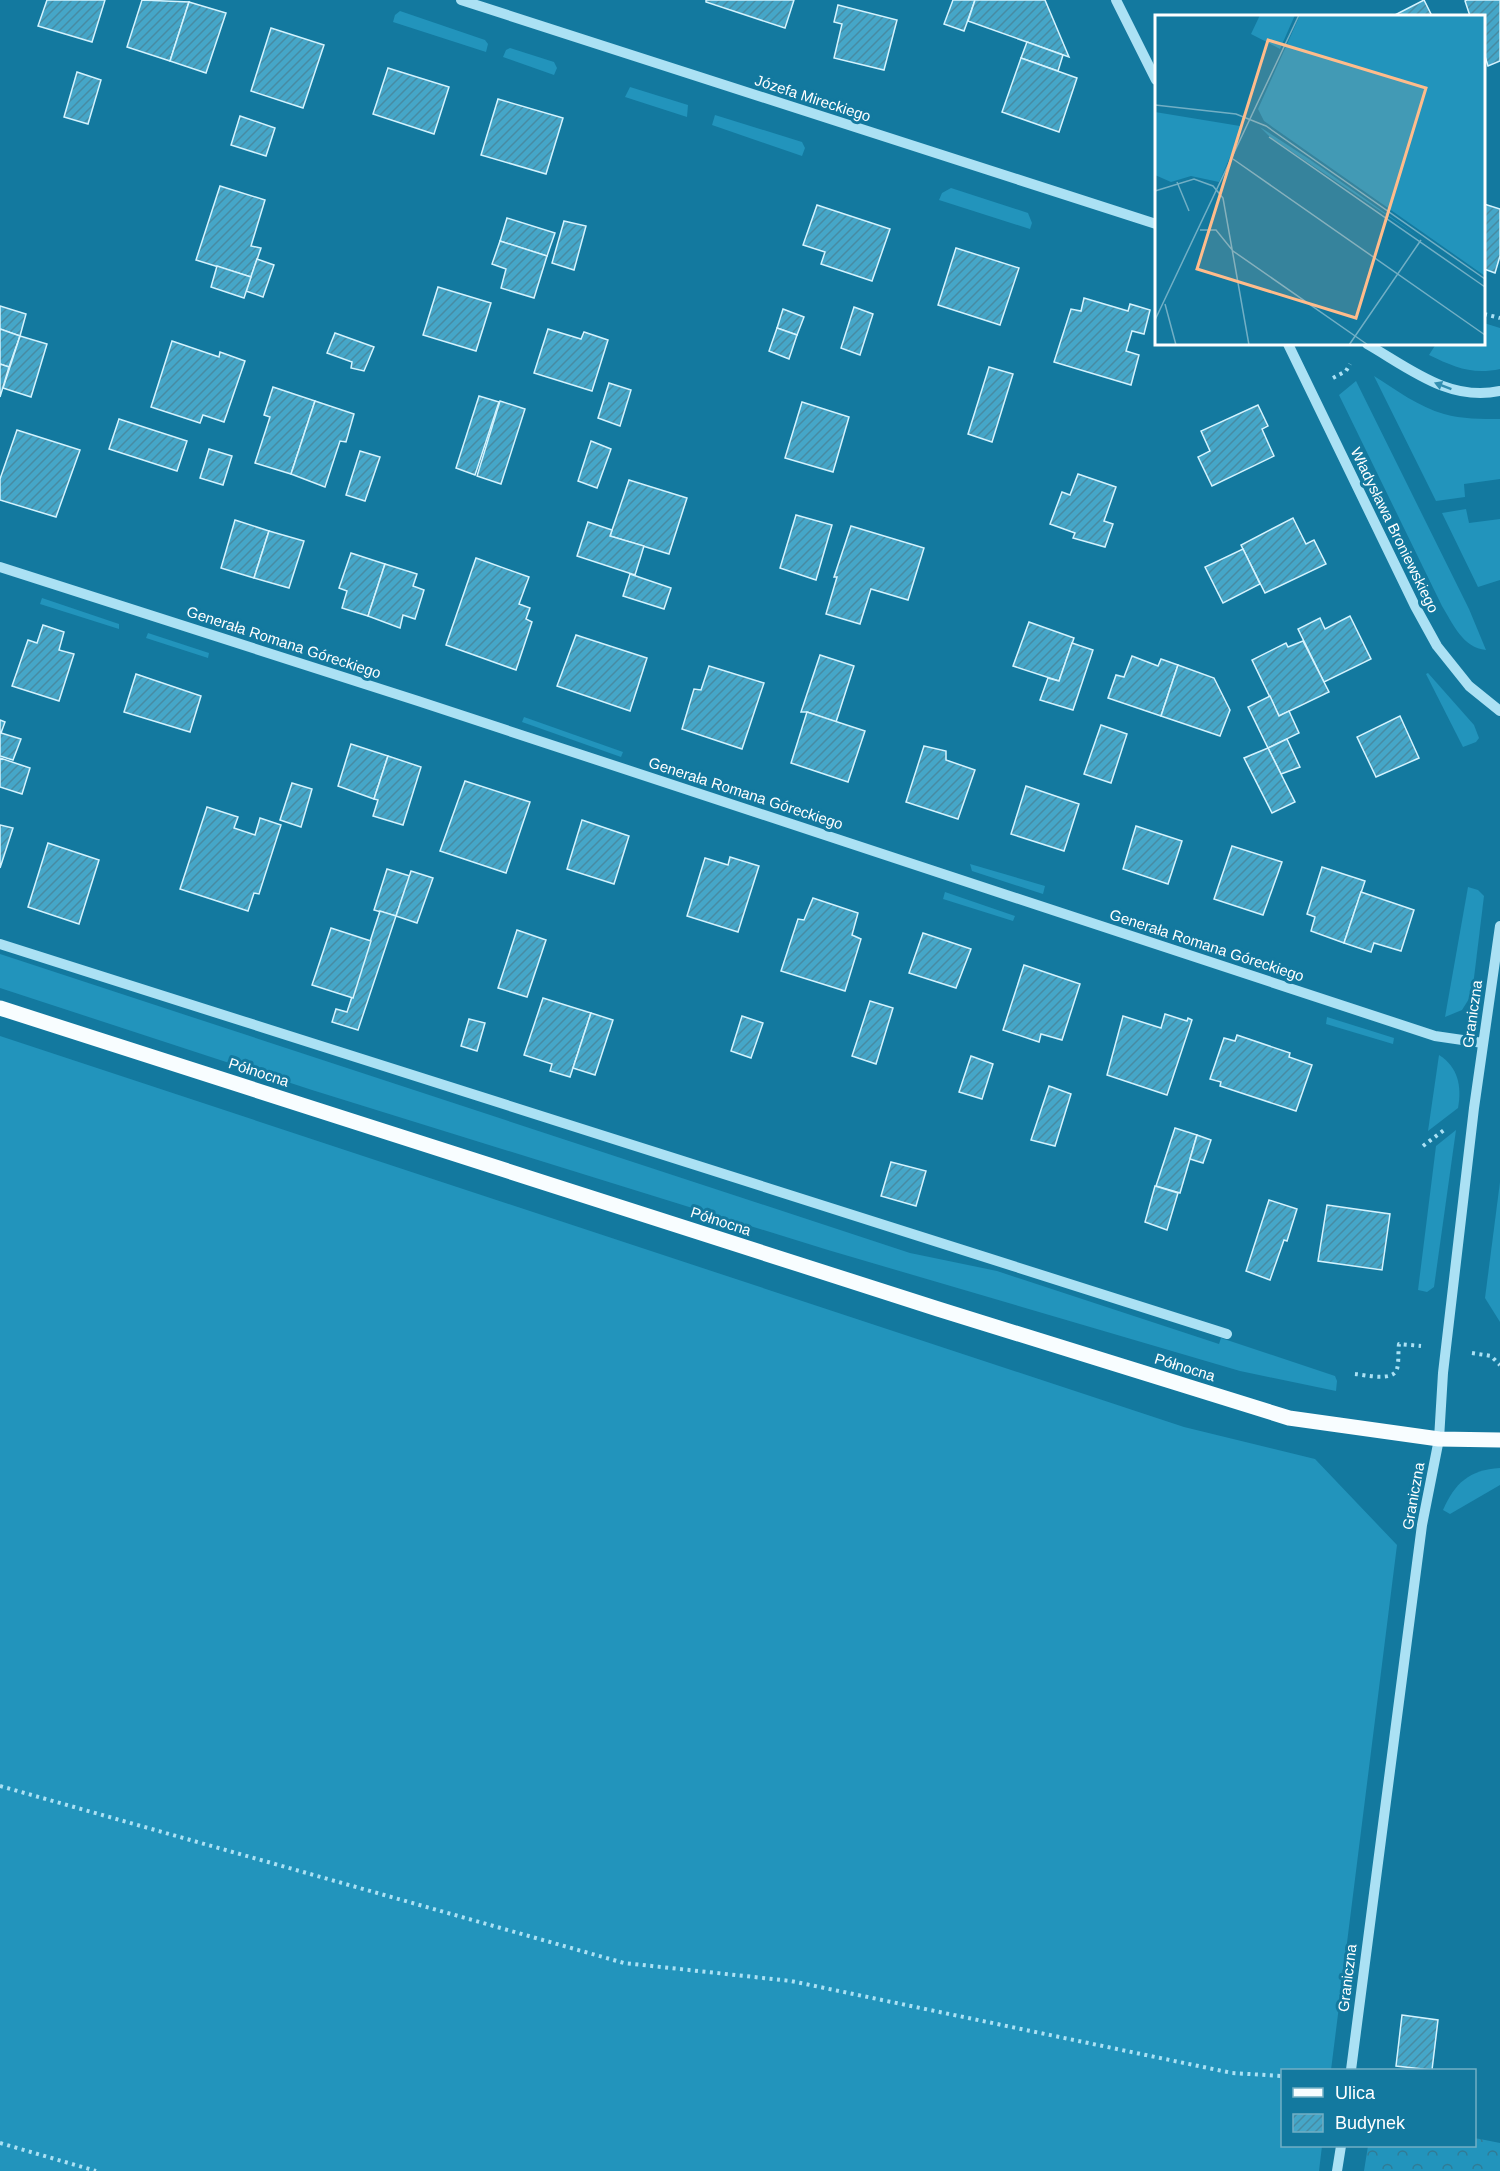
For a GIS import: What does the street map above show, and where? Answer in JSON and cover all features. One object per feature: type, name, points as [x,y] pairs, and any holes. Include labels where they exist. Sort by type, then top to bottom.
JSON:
[{"type":"main road","name":"Północna","points":[[0,1008],[938,1309],[1289,1418],[1439,1439],[1500,1440]]},
{"type":"street","name":"Józefa Mireckiego","points":[[461,0],[1155,224]]},
{"type":"street","points":[[1116,0],[1155,78]]},
{"type":"street","name":"Władysława Broniewskiego","points":[[1288,345],[1415,606],[1437,646],[1469,686],[1500,711]]},
{"type":"street","points":[[1369,345],[1443,388],[1467,393],[1487,394],[1500,391]]},
{"type":"street","name":"Generała Romana Góreckiego","points":[[0,567],[418,701],[1435,1036],[1483,1043]]},
{"type":"street","name":"Graniczna","points":[[1351,2069],[1422,1525],[1439,1439],[1444,1361],[1483,1043],[1500,926]]},
{"type":"street","points":[[0,944],[1227,1334]]},
{"type":"street","points":[[1337,2171],[1341,2147]]},
{"type":"path","points":[[1485,314],[1500,318]]},
{"type":"path","points":[[1328,381],[1346,371],[1352,361]]},
{"type":"path","points":[[1355,1374],[1386,1377],[1397,1370],[1399,1344],[1428,1347]]},
{"type":"path","points":[[1469,1353],[1491,1356],[1500,1365]]},
{"type":"path","points":[[0,1786],[624,1963],[791,1981],[1232,2073],[1281,2076]]},
{"type":"path","points":[[0,2143],[96,2171]]},
{"type":"green space","points":[[400,11],[485,40],[488,44],[486,52],[393,22],[395,15]]},
{"type":"green space","points":[[510,48],[554,62],[557,68],[554,75],[503,57],[506,50]]},
{"type":"green space","points":[[630,87],[688,105],[687,117],[625,97]]},
{"type":"green space","points":[[715,115],[802,142],[805,148],[802,156],[712,125]]},
{"type":"green space","points":[[951,188],[1028,213],[1032,223],[1030,229],[939,200],[942,193]]},
{"type":"green space","points":[[1485,323],[1500,328],[1500,369],[1481,371],[1463,369],[1429,355],[1435,345],[1485,345]]},
{"type":"green space","points":[[1374,376],[1408,398],[1435,411],[1465,418],[1500,419],[1500,479],[1464,484],[1465,497],[1436,501]]},
{"type":"green space","points":[[1356,381],[1469,609],[1486,650],[1471,645],[1459,634],[1442,606],[1339,395]]},
{"type":"green space","points":[[1466,509],[1469,523],[1500,519],[1500,580],[1478,587],[1442,513]]},
{"type":"green space","points":[[42,598],[119,624],[119,629],[40,604]]},
{"type":"green space","points":[[148,633],[209,653],[208,658],[146,638]]},
{"type":"green space","points":[[1428,673],[1474,725],[1479,738],[1476,742],[1463,747],[1426,674]]},
{"type":"green space","points":[[524,717],[623,752],[621,757],[522,722]]},
{"type":"green space","points":[[970,864],[1045,886],[1043,894],[972,871]]},
{"type":"green space","points":[[1468,887],[1478,890],[1484,896],[1472,994],[1462,1010],[1445,1017]]},
{"type":"green space","points":[[945,892],[1015,916],[1013,921],[943,899]]},
{"type":"green space","points":[[0,954],[910,1253],[997,1271],[1219,1344],[1221,1338],[1335,1376],[1336,1391],[1240,1371],[828,1250],[312,1090],[0,988]]},
{"type":"green space","points":[[1327,1017],[1394,1038],[1393,1044],[1326,1024]]},
{"type":"green space","points":[[0,1036],[1184,1427],[1315,1459],[1397,1545],[1331,2069],[1281,2069],[1281,2147],[1322,2147],[1319,2171],[0,2171]]},
{"type":"green space","points":[[1439,1055],[1451,1065],[1457,1078],[1458,1108],[1428,1131]]},
{"type":"green space","points":[[1456,1130],[1434,1287],[1427,1292],[1418,1290],[1436,1146]]},
{"type":"green space","points":[[1500,1182],[1500,1322],[1485,1298]]},
{"type":"green space","points":[[1500,1468],[1500,1485],[1450,1514],[1443,1510],[1453,1492],[1464,1480],[1489,1469]]},
{"type":"green space","points":[[1476,2138],[1500,2143],[1500,2171],[1364,2171],[1368,2147],[1476,2147]]},
{"type":"building","points":[[47,0],[105,0],[92,42],[38,26]]},
{"type":"building","points":[[142,0],[189,2],[170,61],[127,47]]},
{"type":"building","points":[[706,0],[794,0],[785,28],[706,2]]},
{"type":"building","points":[[953,0],[975,0],[964,31],[944,24]]},
{"type":"building","points":[[975,0],[1045,0],[1069,57],[968,21]]},
{"type":"building","points":[[1424,0],[1432,15],[1395,15]]},
{"type":"building","points":[[1500,0],[1500,61],[1488,66],[1485,56],[1485,15],[1470,15],[1465,1]]},
{"type":"building","points":[[189,2],[226,13],[206,73],[170,61]]},
{"type":"building","points":[[838,5],[897,20],[884,70],[834,58],[842,24],[834,22]]},
{"type":"building","points":[[271,28],[324,45],[303,108],[251,91]]},
{"type":"building","points":[[1027,42],[1063,55],[1058,71],[1021,58]]},
{"type":"building","points":[[1021,58],[1077,78],[1059,132],[1002,112]]},
{"type":"building","points":[[388,68],[449,87],[434,134],[373,114]]},
{"type":"building","points":[[77,72],[101,80],[88,124],[64,117]]},
{"type":"building","points":[[498,99],[563,118],[546,174],[481,155]]},
{"type":"building","points":[[240,116],[275,128],[266,156],[231,145]]},
{"type":"building","points":[[220,186],[265,200],[251,246],[261,248],[251,277],[196,260]]},
{"type":"building","points":[[1485,204],[1500,209],[1500,256],[1495,273],[1485,269]]},
{"type":"building","points":[[817,205],[890,229],[872,281],[821,264],[825,252],[803,245]]},
{"type":"building","points":[[507,218],[555,233],[547,256],[500,241]]},
{"type":"building","points":[[564,221],[586,226],[574,270],[552,263]]},
{"type":"building","points":[[500,241],[547,256],[534,298],[501,288],[506,269],[492,264]]},
{"type":"building","points":[[956,248],[1019,268],[1000,325],[938,305]]},
{"type":"building","points":[[257,259],[274,265],[263,297],[246,291]]},
{"type":"building","points":[[217,266],[251,277],[244,298],[211,287]]},
{"type":"building","points":[[438,287],[491,303],[476,351],[423,335]]},
{"type":"building","points":[[1084,298],[1128,311],[1130,304],[1150,310],[1144,334],[1132,331],[1126,351],[1139,355],[1131,385],[1054,362],[1071,309],[1081,311]]},
{"type":"building","points":[[0,306],[26,314],[20,336],[0,329]]},
{"type":"building","points":[[854,307],[873,314],[860,355],[841,348]]},
{"type":"building","points":[[783,309],[804,317],[797,335],[777,328]]},
{"type":"building","points":[[777,328],[797,335],[789,359],[769,351]]},
{"type":"building","points":[[0,329],[20,336],[9,367],[0,364]]},
{"type":"building","points":[[548,329],[581,339],[584,332],[608,340],[592,391],[534,373]]},
{"type":"building","points":[[335,333],[374,347],[364,371],[351,368],[352,362],[327,353]]},
{"type":"building","points":[[20,336],[47,344],[31,397],[3,388]]},
{"type":"building","points":[[172,341],[219,357],[220,352],[245,361],[224,422],[203,415],[200,423],[151,407]]},
{"type":"building","points":[[0,364],[9,367],[0,397]]},
{"type":"building","points":[[989,367],[1013,374],[992,442],[968,434]]},
{"type":"building","points":[[609,383],[631,390],[620,426],[598,418]]},
{"type":"building","points":[[273,387],[315,401],[291,474],[255,463],[270,417],[264,415]]},
{"type":"building","points":[[479,396],[499,402],[475,475],[456,468]]},
{"type":"building","points":[[315,401],[354,414],[346,442],[340,441],[325,487],[291,474]]},
{"type":"building","points":[[500,401],[525,409],[501,484],[477,476]]},
{"type":"building","points":[[802,402],[849,417],[833,472],[785,458]]},
{"type":"building","points":[[1258,405],[1268,426],[1262,429],[1274,456],[1212,486],[1198,457],[1210,451],[1201,431]]},
{"type":"building","points":[[119,419],[187,441],[177,471],[109,449]]},
{"type":"building","points":[[17,430],[80,450],[56,517],[0,500],[0,479]]},
{"type":"building","points":[[591,441],[611,449],[597,488],[578,481]]},
{"type":"building","points":[[209,449],[232,456],[223,485],[200,478]]},
{"type":"building","points":[[360,451],[380,457],[365,501],[346,495]]},
{"type":"building","points":[[1078,474],[1116,487],[1104,521],[1113,524],[1105,547],[1073,538],[1075,533],[1050,524],[1062,492],[1070,495]]},
{"type":"building","points":[[629,480],[687,498],[669,554],[610,536]]},
{"type":"building","points":[[796,515],[832,525],[816,580],[780,568]]},
{"type":"building","points":[[1293,518],[1306,544],[1314,540],[1326,564],[1265,593],[1241,545]]},
{"type":"building","points":[[235,520],[269,531],[254,578],[221,568]]},
{"type":"building","points":[[588,522],[612,530],[610,536],[644,546],[635,575],[577,556]]},
{"type":"building","points":[[851,526],[924,548],[908,600],[871,589],[860,624],[826,614],[837,577],[834,577]]},
{"type":"building","points":[[269,531],[304,541],[289,588],[254,578]]},
{"type":"building","points":[[1243,549],[1260,584],[1223,603],[1205,567]]},
{"type":"building","points":[[351,553],[385,564],[368,616],[342,608],[347,591],[339,588]]},
{"type":"building","points":[[476,558],[529,577],[519,604],[530,608],[526,619],[532,622],[516,670],[446,645]]},
{"type":"building","points":[[385,564],[417,574],[413,586],[424,590],[415,619],[403,615],[400,628],[368,616]]},
{"type":"building","points":[[630,574],[671,588],[664,609],[623,596]]},
{"type":"building","points":[[1350,616],[1371,659],[1324,682],[1298,629],[1320,618],[1325,629]]},
{"type":"building","points":[[1029,622],[1074,638],[1059,681],[1013,666]]},
{"type":"building","points":[[43,625],[64,632],[59,650],[74,654],[59,701],[12,686],[28,640],[37,643]]},
{"type":"building","points":[[576,635],[647,658],[630,711],[557,686]]},
{"type":"building","points":[[1303,641],[1329,692],[1279,716],[1252,660],[1286,643],[1288,647]]},
{"type":"building","points":[[1072,643],[1093,650],[1073,710],[1040,700],[1048,678],[1059,681]]},
{"type":"building","points":[[820,655],[854,666],[836,722],[801,712]]},
{"type":"building","points":[[1132,656],[1158,666],[1161,659],[1178,665],[1161,716],[1108,698],[1116,675],[1124,677]]},
{"type":"building","points":[[1178,665],[1214,678],[1230,710],[1220,736],[1161,716]]},
{"type":"building","points":[[709,666],[764,683],[742,749],[682,729],[694,689],[701,690]]},
{"type":"building","points":[[136,674],[201,696],[190,732],[124,712]]},
{"type":"building","points":[[1270,696],[1279,716],[1289,711],[1299,733],[1268,748],[1248,707]]},
{"type":"building","points":[[807,712],[865,731],[848,782],[791,763]]},
{"type":"building","points":[[1400,716],[1419,758],[1376,777],[1357,737]]},
{"type":"building","points":[[0,720],[5,722],[1,733],[21,739],[13,760],[0,756]]},
{"type":"building","points":[[1101,725],[1127,734],[1111,783],[1084,774]]},
{"type":"building","points":[[1287,739],[1300,767],[1281,774],[1268,748]]},
{"type":"building","points":[[351,744],[388,756],[374,799],[338,786]]},
{"type":"building","points":[[924,746],[946,751],[946,760],[975,770],[958,819],[906,802]]},
{"type":"building","points":[[1268,748],[1295,802],[1272,813],[1244,758]]},
{"type":"building","points":[[388,756],[421,767],[403,825],[373,816],[378,800],[374,799]]},
{"type":"building","points":[[0,758],[30,768],[22,794],[0,787]]},
{"type":"building","points":[[465,781],[530,802],[506,873],[440,851]]},
{"type":"building","points":[[292,783],[312,789],[301,827],[280,820]]},
{"type":"building","points":[[1026,786],[1079,804],[1064,851],[1011,834]]},
{"type":"building","points":[[207,807],[238,817],[234,828],[255,835],[260,818],[281,825],[259,894],[254,893],[248,911],[180,889]]},
{"type":"building","points":[[582,820],[629,836],[614,884],[567,869]]},
{"type":"building","points":[[0,825],[13,828],[0,868]]},
{"type":"building","points":[[1136,826],[1182,841],[1168,884],[1123,869]]},
{"type":"building","points":[[48,843],[99,860],[79,924],[28,907]]},
{"type":"building","points":[[1232,846],[1282,862],[1263,915],[1214,899]]},
{"type":"building","points":[[730,857],[759,866],[738,932],[687,916],[705,858],[728,865]]},
{"type":"building","points":[[1322,867],[1365,881],[1344,943],[1311,931],[1315,917],[1307,914]]},
{"type":"building","points":[[387,869],[410,876],[396,916],[374,910]]},
{"type":"building","points":[[411,871],[433,878],[417,923],[396,916]]},
{"type":"building","points":[[1361,892],[1414,910],[1401,951],[1374,943],[1371,952],[1344,943]]},
{"type":"building","points":[[813,898],[858,913],[852,935],[861,939],[845,991],[781,971],[798,919],[804,920]]},
{"type":"building","points":[[380,911],[396,916],[358,1030],[332,1022],[336,1009],[347,1012]]},
{"type":"building","points":[[331,928],[371,941],[353,998],[312,985]]},
{"type":"building","points":[[517,930],[546,940],[527,997],[498,988]]},
{"type":"building","points":[[923,933],[971,949],[956,988],[909,973]]},
{"type":"building","points":[[1024,965],[1080,984],[1062,1040],[1041,1034],[1039,1042],[1003,1030]]},
{"type":"building","points":[[543,998],[591,1013],[570,1077],[550,1071],[552,1064],[524,1055]]},
{"type":"building","points":[[870,1001],[893,1008],[876,1064],[852,1056]]},
{"type":"building","points":[[591,1013],[613,1020],[595,1075],[573,1068]]},
{"type":"building","points":[[1165,1014],[1187,1021],[1188,1018],[1192,1020],[1167,1095],[1107,1075],[1123,1016],[1161,1028]]},
{"type":"building","points":[[742,1016],[763,1023],[751,1058],[731,1051]]},
{"type":"building","points":[[469,1019],[485,1023],[477,1051],[461,1046]]},
{"type":"building","points":[[1237,1035],[1290,1053],[1289,1057],[1312,1065],[1296,1111],[1220,1086],[1221,1082],[1210,1079],[1224,1038],[1235,1041]]},
{"type":"building","points":[[971,1056],[993,1064],[982,1099],[959,1092]]},
{"type":"building","points":[[1049,1086],[1071,1094],[1055,1146],[1031,1140]]},
{"type":"building","points":[[1175,1128],[1197,1135],[1180,1193],[1156,1186]]},
{"type":"building","points":[[1197,1135],[1211,1140],[1203,1163],[1190,1159]]},
{"type":"building","points":[[891,1162],[926,1171],[916,1206],[881,1196]]},
{"type":"building","points":[[1155,1186],[1178,1193],[1167,1230],[1145,1222]]},
{"type":"building","points":[[1269,1200],[1297,1209],[1287,1241],[1284,1240],[1270,1280],[1246,1271]]},
{"type":"building","points":[[1327,1205],[1390,1214],[1382,1270],[1318,1261]]},
{"type":"building","points":[[1402,2015],[1438,2020],[1432,2069],[1396,2066]]}]
